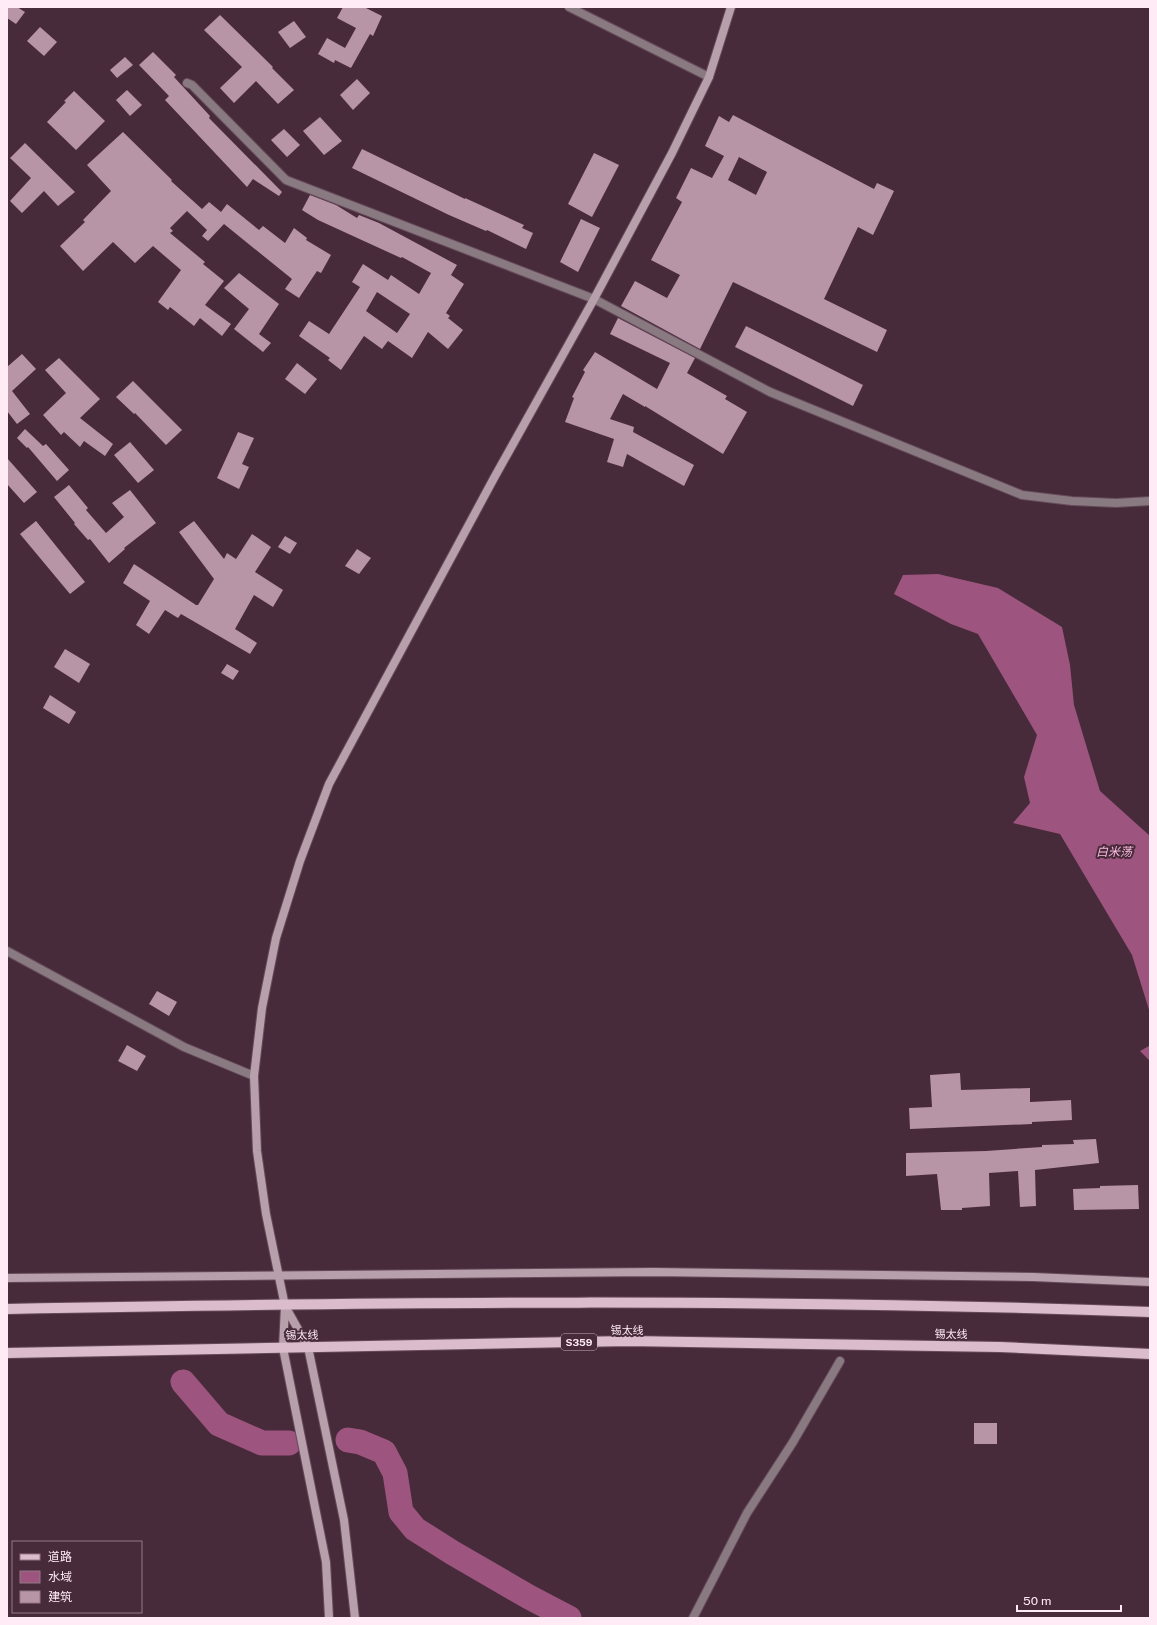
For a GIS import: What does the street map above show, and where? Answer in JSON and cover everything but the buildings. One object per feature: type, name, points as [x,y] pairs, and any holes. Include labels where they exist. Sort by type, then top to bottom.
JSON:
[{"type":"main road","points":[[330,1618],[326,1562],[283,1348],[285,1306],[266,1214],[258,1152],[254,1076],[262,1008],[276,938],[300,861],[329,784],[672,153],[709,77],[731,7]]},
{"type":"main road","points":[[7,1278],[654,1272],[1033,1277],[1150,1282]]},
{"type":"main road","points":[[7,1309],[654,1302],[1032,1308],[1150,1312]]},
{"type":"main road","points":[[285,1306],[308,1347],[344,1520],[355,1618]]},
{"type":"main road","name":"锡太线","points":[[7,1352],[629,1342],[1000,1347],[1150,1354]]},
{"type":"street","points":[[569,7],[709,77]]},
{"type":"street","points":[[187,83],[192,85],[286,180],[594,299],[770,392],[1022,495],[1116,503],[1150,501]]},
{"type":"street","points":[[7,951],[184,1047],[254,1076]]},
{"type":"street","points":[[693,1618],[747,1513],[792,1442],[840,1361]]},
{"type":"water","name":"白米荡","points":[[938,574],[998,588],[1062,627],[1070,665],[1074,705],[1100,791],[1150,836],[1150,1013],[1132,955],[1060,834],[1013,823],[1030,803],[1024,777],[1037,735],[978,634],[951,624],[894,594],[903,575]]},
{"type":"water","points":[[1150,1042],[1150,1061],[1140,1051],[1149,1046]]},
{"type":"waterway","points":[[183,1382],[219,1424],[262,1443],[289,1443]]},
{"type":"waterway","points":[[348,1440],[360,1442],[384,1452],[395,1473],[401,1512],[415,1529],[529,1597],[569,1618]]}]
